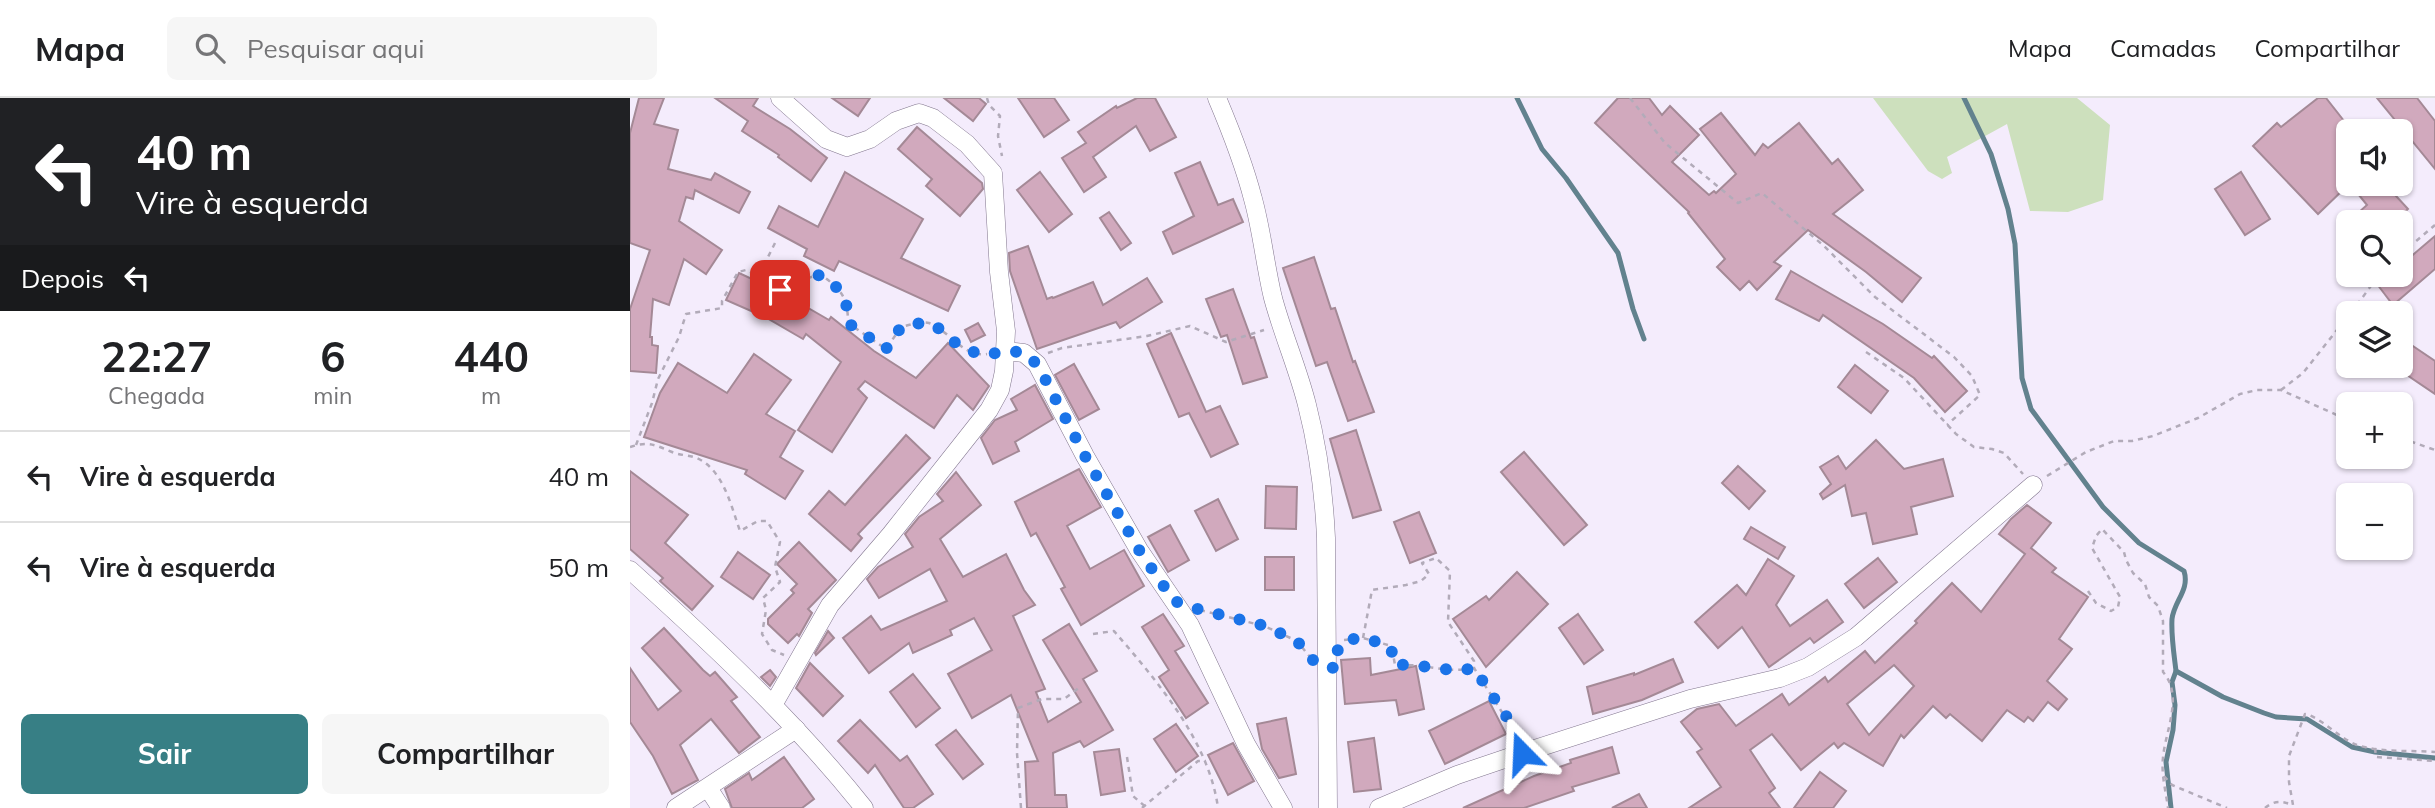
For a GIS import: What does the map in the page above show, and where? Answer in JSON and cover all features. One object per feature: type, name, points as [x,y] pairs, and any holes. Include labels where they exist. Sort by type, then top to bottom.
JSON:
[{"type":"street","points":[[773,705],[830,605],[891,534],[989,410],[1000,390],[1006,331],[999,272],[993,173],[967,144],[933,118],[919,113],[907,116],[870,139],[847,147],[826,139],[780,98]]},
{"type":"street","points":[[1217,98],[1254,201],[1265,267],[1279,321],[1308,408],[1324,506],[1328,808]]},
{"type":"street","points":[[1005,351],[1024,353],[1031,357],[1042,373],[1085,456],[1139,550],[1202,648],[1246,744],[1283,808]]},
{"type":"street","points":[[1379,808],[1457,775],[1522,753],[1699,696],[1780,678],[1808,667],[1856,638],[2033,485]]},
{"type":"street","points":[[630,570],[744,674],[812,745],[864,808]]},
{"type":"street","points":[[676,808],[796,729]]},
{"type":"street","points":[[708,788],[721,808]]},
{"type":"path","points":[[987,98],[989,105],[1000,116],[998,136],[1003,153],[993,173]]},
{"type":"path","points":[[1630,98],[1665,144],[1738,203],[1762,192],[1824,246],[1875,297],[1954,357],[1972,376],[1980,394],[1947,425]]},
{"type":"path","points":[[2413,244],[2435,225]]},
{"type":"path","points":[[759,275],[775,243]]},
{"type":"path","points":[[636,445],[658,379],[686,314],[722,308],[722,301],[738,272],[746,270],[759,275],[780,290],[791,289],[805,277],[821,275],[839,289],[848,308],[848,323],[886,349],[901,327],[926,322],[940,329],[959,346],[981,355],[1005,351]]},
{"type":"path","points":[[1031,357],[1062,348],[1147,336],[1190,326],[1226,342],[1257,333],[1279,321]]},
{"type":"path","points":[[2281,390],[2303,373],[2336,332]]},
{"type":"path","points":[[1866,352],[1904,378],[1947,425],[1974,447],[2004,453],[2033,485],[2086,452],[2115,440],[2132,441],[2153,436],[2198,418],[2240,394],[2257,390],[2281,390],[2336,415]]},
{"type":"path","points":[[630,447],[647,443],[696,458],[711,468],[724,489],[740,531],[758,521],[767,521],[780,542],[775,567],[779,582],[764,598],[766,610],[762,634],[772,650],[796,661]]},
{"type":"path","points":[[2413,443],[2435,450]]},
{"type":"path","points":[[2088,591],[2096,603],[2111,611],[2118,607],[2119,597],[2092,548],[2102,529],[2124,552],[2133,573],[2145,584],[2149,597],[2158,606],[2163,621],[2163,672],[2170,680],[2173,705],[2162,762],[2168,808]]},
{"type":"path","points":[[1363,638],[1372,590],[1421,580],[1429,574],[1422,563],[1436,558],[1450,571],[1448,622],[1474,661],[1474,668],[1516,731],[1522,753]]},
{"type":"path","points":[[1174,601],[1265,626],[1297,641],[1313,660],[1326,667]]},
{"type":"path","points":[[1093,634],[1114,631],[1172,705],[1206,761],[1218,808]]},
{"type":"path","points":[[1340,647],[1344,640],[1363,638],[1388,645],[1395,665],[1414,663],[1461,671],[1474,668]]},
{"type":"path","points":[[1021,808],[1017,753],[1018,708],[1042,699],[1064,698],[1080,687]]},
{"type":"path","points":[[2265,808],[2281,801],[2292,805],[2289,756],[2305,714],[2312,715],[2332,731],[2356,744],[2393,751],[2435,752]]},
{"type":"path","points":[[2375,748],[2376,757],[2435,761]]},
{"type":"path","points":[[1127,757],[1133,796],[1144,808],[1198,761],[1206,761]]},
{"type":"path","points":[[2164,776],[2172,785],[2227,808]]},
{"type":"green space","points":[[1873,98],[2077,98],[2110,125],[2103,200],[2068,212],[2030,211],[2007,124],[1947,157],[1952,173],[1942,179],[1928,171]]},
{"type":"building","points":[[639,98],[664,98],[654,124],[678,130],[668,169],[711,180],[715,173],[750,192],[739,213],[695,190],[693,199],[686,197],[679,221],[722,250],[706,274],[684,259],[669,305],[653,299],[650,337],[652,345],[658,346],[656,373],[630,371],[630,309],[650,250],[630,243],[630,133]]},
{"type":"building","points":[[715,98],[758,98],[753,106],[790,129],[827,158],[811,181],[778,157],[779,155],[742,131],[748,121]]},
{"type":"building","points":[[832,98],[870,98],[858,116]]},
{"type":"building","points":[[944,98],[979,98],[986,104],[973,121]]},
{"type":"building","points":[[1018,98],[1054,98],[1069,120],[1044,137]]},
{"type":"building","points":[[1137,98],[1155,98],[1176,137],[1150,151],[1136,126],[1093,157],[1106,177],[1084,192],[1062,158],[1086,143],[1078,132],[1116,106],[1117,108]]},
{"type":"building","points":[[1618,98],[1649,98],[1662,115],[1670,106],[1699,135],[1672,162],[1709,195],[1714,191],[1716,193],[1736,174],[1700,129],[1721,113],[1755,155],[1763,144],[1768,148],[1799,123],[1832,164],[1838,159],[1863,190],[1833,214],[1921,278],[1902,302],[1808,230],[1774,262],[1781,266],[1757,290],[1749,281],[1740,290],[1717,267],[1725,259],[1689,212],[1595,123]]},
{"type":"building","points":[[2318,98],[2326,98],[2342,119],[2336,119],[2337,196],[2318,214],[2253,146],[2277,123],[2281,127]]},
{"type":"building","points":[[2377,98],[2417,98],[2435,121],[2435,169],[2413,142],[2413,119],[2394,119]]},
{"type":"building","points":[[917,127],[982,183],[983,189],[960,216],[926,186],[932,179],[898,149]]},
{"type":"building","points":[[1200,162],[1218,205],[1233,199],[1243,222],[1173,254],[1163,232],[1194,216],[1175,173]]},
{"type":"building","points":[[845,172],[923,219],[901,258],[960,286],[948,311],[839,261],[834,271],[804,256],[807,249],[768,228],[779,206],[818,227]]},
{"type":"building","points":[[1040,172],[1072,214],[1049,232],[1017,190]]},
{"type":"building","points":[[2241,172],[2270,219],[2245,235],[2215,189]]},
{"type":"building","points":[[2360,196],[2396,196],[2408,209],[2361,210],[2367,205]]},
{"type":"building","points":[[1109,212],[1131,243],[1121,250],[1100,218]]},
{"type":"building","points":[[2435,236],[2435,269],[2398,301],[2390,301],[2379,287],[2413,287],[2413,255]]},
{"type":"building","points":[[1028,246],[1047,299],[1093,282],[1103,305],[1147,278],[1162,302],[1120,328],[1116,322],[1037,349],[1010,271],[1009,253]]},
{"type":"building","points":[[1314,257],[1331,309],[1335,308],[1353,362],[1355,361],[1374,412],[1348,421],[1327,362],[1316,366],[1283,268]]},
{"type":"building","points":[[1791,271],[1883,324],[1932,358],[1934,356],[1967,391],[1945,412],[1914,378],[1823,315],[1819,321],[1776,299]]},
{"type":"building","points":[[739,273],[782,293],[829,320],[831,317],[874,351],[916,378],[948,343],[989,386],[973,410],[957,395],[934,428],[865,381],[858,389],[867,398],[832,452],[798,430],[841,362],[806,334],[803,339],[765,317],[726,300]]},
{"type":"building","points":[[1233,289],[1251,338],[1254,337],[1267,377],[1243,384],[1227,335],[1221,337],[1206,299]]},
{"type":"building","points":[[978,323],[985,335],[971,342],[965,330]]},
{"type":"building","points":[[1171,333],[1206,412],[1220,406],[1238,444],[1211,457],[1189,413],[1179,417],[1147,344]]},
{"type":"building","points":[[2413,346],[2435,361],[2435,394],[2411,378]]},
{"type":"building","points":[[754,354],[791,380],[766,414],[795,431],[780,457],[803,471],[785,499],[745,474],[747,470],[644,437],[660,393],[678,363],[727,393]]},
{"type":"building","points":[[1074,364],[1099,409],[1079,420],[1055,375]]},
{"type":"building","points":[[1855,365],[1888,391],[1871,413],[1838,387]]},
{"type":"building","points":[[1035,385],[1053,419],[1015,442],[1019,451],[993,464],[981,438],[995,420],[1017,410],[1011,399]]},
{"type":"building","points":[[1356,430],[1381,510],[1353,518],[1330,439]]},
{"type":"building","points":[[906,435],[930,458],[858,534],[862,538],[851,551],[809,514],[829,491],[845,505]]},
{"type":"building","points":[[1876,440],[1904,469],[1943,459],[1953,496],[1911,507],[1917,534],[1873,544],[1866,513],[1852,516],[1845,485],[1823,499],[1820,494],[1831,484],[1820,467],[1838,456],[1846,469]]},
{"type":"building","points":[[1524,452],[1587,525],[1564,545],[1501,472]]},
{"type":"building","points":[[1738,466],[1765,491],[1749,509],[1722,483]]},
{"type":"building","points":[[1079,469],[1101,507],[1067,526],[1090,569],[1124,550],[1144,586],[1081,625],[1061,589],[1065,587],[1036,533],[1031,536],[1015,502]]},
{"type":"building","points":[[630,471],[688,515],[665,543],[713,586],[692,610],[660,581],[663,578],[630,549]]},
{"type":"building","points":[[956,472],[981,505],[940,539],[963,577],[1006,554],[1024,590],[1035,605],[1013,616],[1045,689],[1036,692],[1048,722],[1081,702],[1043,640],[1069,624],[1097,671],[1083,679],[1113,730],[1084,747],[1080,741],[1053,753],[1055,795],[1066,795],[1067,808],[1027,808],[1025,762],[1038,761],[1011,695],[972,718],[948,674],[992,650],[974,618],[950,630],[952,635],[913,653],[909,643],[869,673],[843,638],[871,616],[881,630],[947,601],[930,569],[879,598],[867,579],[878,567],[913,547],[905,534],[919,517],[943,501],[937,494]]},
{"type":"building","points":[[1266,486],[1297,487],[1296,529],[1265,528]]},
{"type":"building","points":[[1218,499],[1238,539],[1216,551],[1195,511]]},
{"type":"building","points":[[2027,505],[2051,523],[2031,548],[2056,568],[2052,572],[2088,597],[2059,639],[2072,649],[2047,681],[2067,699],[2058,710],[2048,702],[2033,721],[2028,717],[2024,722],[2007,710],[1982,741],[1950,714],[1946,718],[1933,706],[1904,738],[1901,735],[1883,766],[1844,743],[1838,748],[1834,743],[1801,770],[1772,734],[1750,750],[1775,788],[1769,793],[1780,808],[1689,808],[1721,787],[1697,752],[1702,749],[1681,722],[1697,709],[1719,704],[1736,726],[1782,694],[1789,705],[1825,677],[1828,682],[1865,651],[1875,663],[1917,623],[1915,621],[1952,583],[1981,612],[2025,554],[1999,534]],"holes":[[[1894,665],[1914,686],[1869,735],[1847,704]]]},
{"type":"building","points":[[1419,512],[1436,553],[1410,563],[1394,522]]},
{"type":"building","points":[[1170,525],[1189,560],[1168,572],[1148,537]]},
{"type":"building","points":[[1751,527],[1785,547],[1778,559],[1744,539]]},
{"type":"building","points":[[799,542],[836,580],[808,609],[812,613],[799,636],[797,634],[788,643],[768,624],[768,619],[794,593],[791,590],[797,584],[777,564]]},
{"type":"building","points":[[738,552],[770,575],[753,599],[721,577]]},
{"type":"building","points":[[1265,557],[1294,557],[1294,590],[1265,590]]},
{"type":"building","points":[[1878,558],[1897,582],[1864,608],[1845,584]]},
{"type":"building","points":[[1768,559],[1794,576],[1776,605],[1790,626],[1827,600],[1843,622],[1814,643],[1810,638],[1769,667],[1742,627],[1718,648],[1695,622],[1737,585],[1746,595]]},
{"type":"building","points":[[1517,572],[1548,604],[1486,667],[1453,619],[1486,596],[1489,600]]},
{"type":"building","points":[[1163,614],[1184,646],[1175,651],[1208,703],[1186,718],[1159,677],[1169,670],[1142,627]]},
{"type":"building","points":[[1578,614],[1603,650],[1584,664],[1559,628]]},
{"type":"building","points":[[664,628],[703,670],[710,676],[715,672],[737,697],[731,701],[760,737],[739,753],[711,719],[680,745],[698,780],[672,794],[653,756],[630,722],[630,668],[658,710],[681,691],[642,648]]},
{"type":"building","points":[[828,631],[834,638],[816,655],[815,653]]},
{"type":"building","points":[[1370,658],[1371,675],[1416,666],[1424,709],[1399,715],[1396,700],[1345,704],[1341,660]]},
{"type":"building","points":[[1673,659],[1683,682],[1642,700],[1593,714],[1587,687],[1634,675]]},
{"type":"building","points":[[810,663],[843,696],[823,716],[796,688]]},
{"type":"building","points":[[770,670],[776,677],[770,686],[761,677]]},
{"type":"building","points":[[913,674],[940,708],[916,727],[890,692]]},
{"type":"building","points":[[1489,701],[1506,734],[1445,764],[1429,731]]},
{"type":"building","points":[[1286,718],[1296,774],[1279,778],[1262,749],[1257,724]]},
{"type":"building","points":[[860,720],[900,761],[907,756],[933,794],[913,808],[904,808],[875,765],[868,773],[838,741]]},
{"type":"building","points":[[1176,724],[1198,756],[1176,772],[1154,739]]},
{"type":"building","points":[[956,730],[983,764],[963,779],[936,745]]},
{"type":"building","points":[[1374,738],[1381,789],[1354,792],[1348,742]]},
{"type":"building","points":[[1233,743],[1254,781],[1228,795],[1208,755]]},
{"type":"building","points":[[1612,747],[1619,773],[1572,787],[1574,791],[1524,808],[1463,808],[1534,776],[1571,763],[1570,760]]},
{"type":"building","points":[[1119,749],[1125,791],[1101,795],[1094,752]]},
{"type":"building","points":[[784,757],[814,799],[802,808],[732,808],[725,789],[749,773],[752,780]]},
{"type":"building","points":[[1820,772],[1846,791],[1833,808],[1794,808]]},
{"type":"building","points":[[1639,794],[1647,808],[1612,808]]},
{"type":"waterway","points":[[1517,98],[1542,149],[1566,178],[1618,253],[1644,339]]},
{"type":"waterway","points":[[1964,98],[1991,154],[2008,209],[2015,244],[2022,378],[2031,409],[2103,507],[2139,543],[2184,571],[2185,584],[2172,619],[2176,671],[2223,697],[2264,713],[2276,717],[2307,719],[2352,747],[2435,758]]},
{"type":"waterway","points":[[2171,808],[2166,762],[2173,730],[2175,705],[2172,682],[2176,671]]},
{"type":"route","points":[[780,290],[791,289],[805,277],[821,275],[839,289],[848,308],[848,323],[886,349],[901,327],[926,322],[940,329],[959,346],[981,355],[1014,351],[1031,357],[1139,550],[1174,601],[1265,626],[1297,641],[1313,660],[1326,667],[1336,668],[1336,653],[1344,640],[1363,638],[1388,645],[1395,665],[1414,663],[1461,671],[1474,668],[1516,731],[1522,753]]}]
